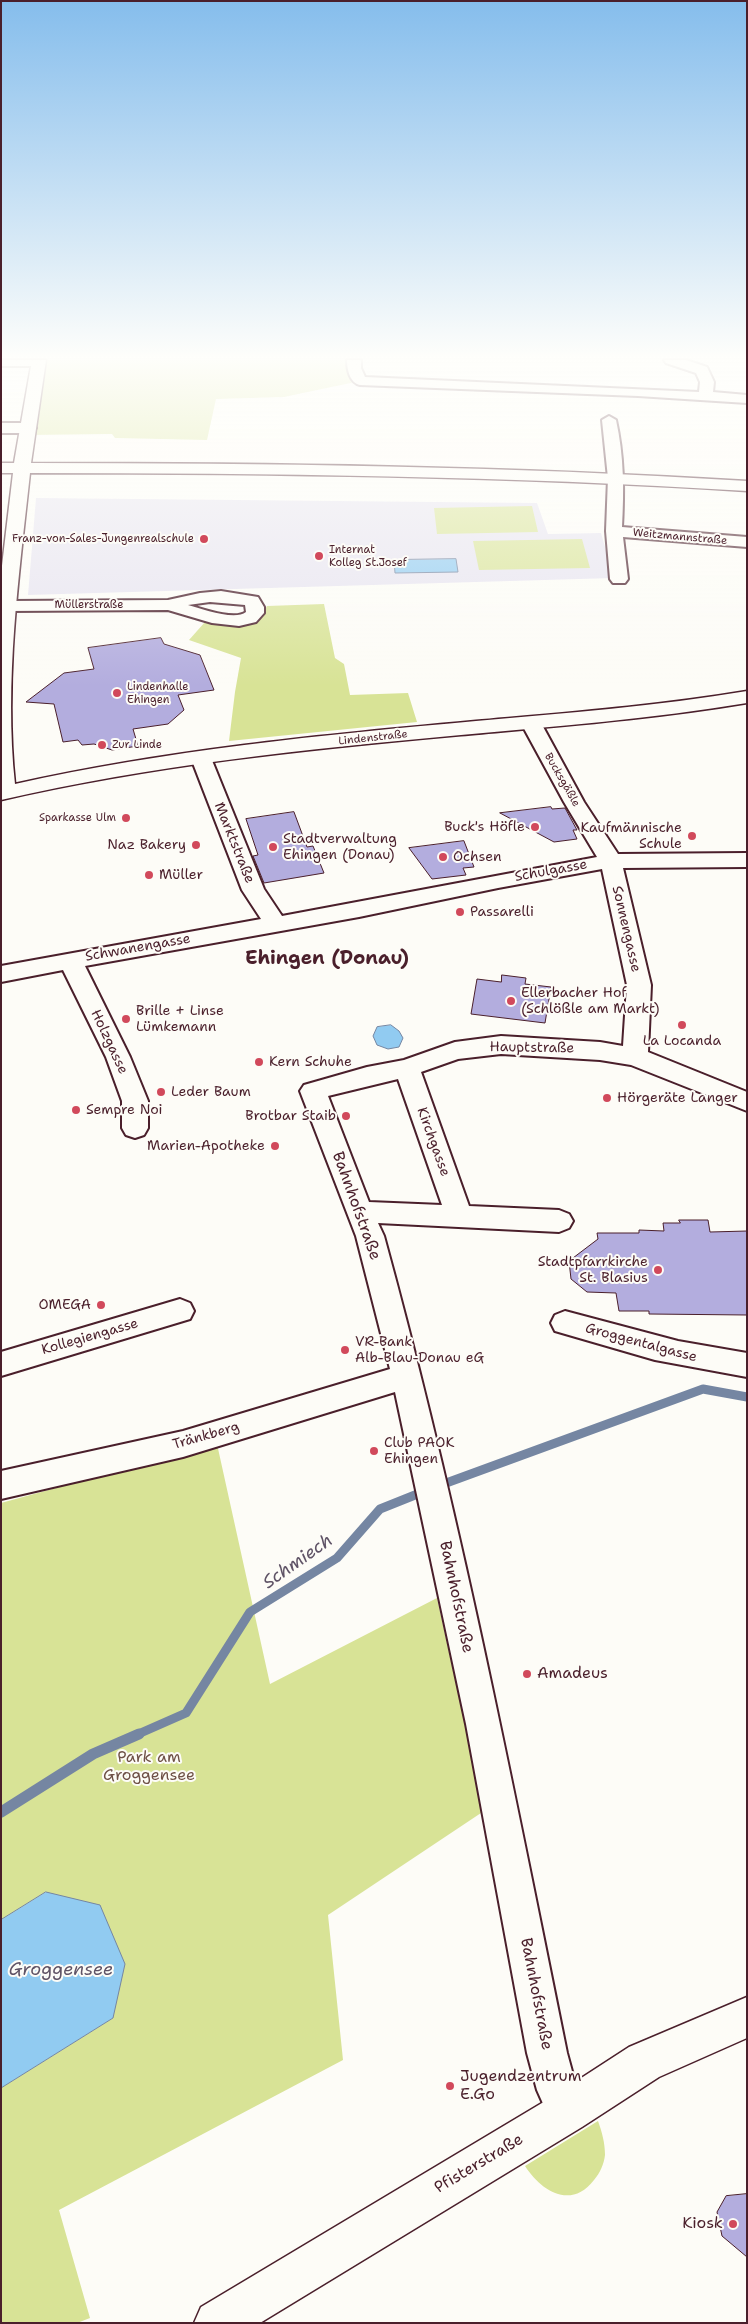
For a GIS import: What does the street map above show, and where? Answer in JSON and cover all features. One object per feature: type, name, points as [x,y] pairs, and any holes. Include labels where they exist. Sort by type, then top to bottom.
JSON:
[{"type":"street","points":[[3,793],[3,632],[8,606],[22,468]]},
{"type":"street","points":[[253,468],[616,478],[747,486]]},
{"type":"street","points":[[615,468],[614,531],[619,579]]},
{"type":"street","name":"Weitzmannstraße","points":[[614,531],[747,542]]},
{"type":"street","name":"Müllerstraße","points":[[8,606],[169,605]]},
{"type":"street","name":"Lindenstraße","points":[[3,793],[117,770],[201,758],[313,744],[651,711],[747,697]]},
{"type":"street","name":"Bucksgäßle","points":[[531,723],[574,802],[611,861]]},
{"type":"street","name":"Marktstraße","points":[[201,758],[253,890],[276,924]]},
{"type":"street","name":"Schulgasse","points":[[359,910],[498,881],[611,861],[747,860]]},
{"type":"street","name":"Sonnengasse","points":[[611,861],[639,986],[635,1057]]},
{"type":"street","points":[[276,924],[359,910]]},
{"type":"street","name":"Schwanengasse","points":[[1,974],[276,924]]},
{"type":"street","name":"Holzgasse","points":[[70,960],[118,1058],[132,1092],[135,1101],[135,1128]]},
{"type":"street","name":"Hauptstraße","points":[[313,1091],[366,1076],[407,1068],[455,1051],[501,1045],[600,1051],[635,1057],[747,1102]]},
{"type":"street","name":"Kirchgasse","points":[[407,1068],[459,1215]]},
{"type":"street","name":"Bahnhofstraße","points":[[313,1091],[370,1236],[407,1376],[467,1651],[547,2053],[557,2090],[567,2112]]},
{"type":"street","points":[[360,1212],[559,1221]]},
{"type":"street","name":"Kollegiengasse","points":[[1,1364],[180,1311]]},
{"type":"street","name":"Groggentalgasse","points":[[565,1323],[644,1347],[709,1361],[747,1364]]},
{"type":"street","name":"Tränkberg","points":[[1,1485],[183,1444],[407,1376]]},
{"type":"street","name":"Pfisterstraße","points":[[217,2323],[567,2112],[644,2062],[747,2016]]},
{"type":"shaded area","name":"Internat Kolleg St.Josef","points":[[36,498],[537,503],[548,534],[601,533],[614,578],[28,595]]},
{"type":"green space","points":[[532,506],[538,532],[437,534],[434,508]]},
{"type":"green space","points":[[582,539],[590,568],[479,570],[473,541]]},
{"type":"green space","points":[[324,604],[335,658],[344,664],[350,695],[408,693],[417,722],[229,741],[241,658],[189,640],[205,622],[232,627],[248,625],[261,615],[267,606]]},
{"type":"green space","name":"Park am Groggensee","points":[[217,1444],[270,1684],[437,1598],[484,1811],[328,1915],[343,2060],[59,2210],[90,2318],[77,2323],[1,2323],[1,2088],[113,2018],[46,1892],[1,1920],[1,1503]]},
{"type":"green space","points":[[598,2121],[604,2142],[603,2165],[594,2180],[585,2189],[576,2194],[557,2194],[539,2183],[525,2166]]},
{"type":"water","points":[[456,559],[458,572],[395,573],[394,560]]},
{"type":"water","points":[[391,1025],[399,1031],[403,1038],[399,1047],[388,1049],[377,1045],[373,1036],[377,1027]]},
{"type":"water","name":"Groggensee","points":[[46,1892],[100,1905],[125,1964],[113,2018],[1,2088],[1,1920]]},
{"type":"building","name":"Lindenhalle Ehingen","points":[[161,638],[164,644],[200,655],[214,690],[178,695],[184,710],[168,724],[133,729],[138,746],[112,750],[94,744],[82,745],[78,740],[63,742],[54,704],[26,702],[64,673],[94,669],[88,648]]},
{"type":"building","points":[[551,807],[552,809],[565,808],[577,830],[573,830],[577,839],[554,842],[500,813]]},
{"type":"building","name":"Stadtverwaltung Ehingen (Donau)","points":[[294,812],[307,847],[313,846],[324,873],[264,883],[253,856],[258,855],[246,819]]},
{"type":"building","name":"Ochsen","points":[[464,841],[474,867],[463,868],[466,875],[432,879],[409,848]]},
{"type":"building","name":"Ellerbacher Hof (Schlößle am Markt)","points":[[502,975],[526,978],[525,984],[551,987],[545,1023],[471,1014],[477,979],[501,982]]},
{"type":"building","name":"Stadtpfarrkirche St. Blasius","points":[[679,1220],[708,1220],[710,1232],[747,1231],[747,1315],[649,1314],[649,1311],[619,1311],[616,1293],[587,1292],[571,1279],[569,1261],[598,1239],[597,1233],[639,1233],[639,1230],[664,1231],[663,1223],[680,1223]]},
{"type":"building","name":"Kiosk","points":[[747,2194],[747,2257],[722,2236],[717,2212],[726,2196]]},
{"type":"waterway","name":"Schmiech","points":[[438,1486],[703,1389],[747,1397]]},
{"type":"waterway","name":"Schmiech","points":[[136,1735],[186,1713],[250,1612],[337,1558],[380,1509],[425,1491]]},
{"type":"waterway","name":"Schmiech","points":[[1,1812],[93,1754],[139,1734]]},
{"type":"place","name":"Franz-von-Sales-Jungenrealschule","points":[[204,539]]},
{"type":"place","name":"Internat Kolleg St.Josef","points":[[319,556]]},
{"type":"place","name":"Lindenhalle Ehingen","points":[[117,693]]},
{"type":"place","name":"Zur Linde","points":[[102,745]]},
{"type":"place","name":"Sparkasse Ulm","points":[[126,818]]},
{"type":"place","name":"Buck's Höfle","points":[[535,827]]},
{"type":"place","name":"Kaufmännische Schule","points":[[692,836]]},
{"type":"place","name":"Naz Bakery","points":[[196,845]]},
{"type":"place","name":"Stadtverwaltung Ehingen (Donau)","points":[[273,847]]},
{"type":"place","name":"Ochsen","points":[[443,857]]},
{"type":"place","name":"Müller","points":[[149,875]]},
{"type":"place","name":"Passarelli","points":[[460,912]]},
{"type":"place","name":"Ellerbacher Hof (Schlößle am Markt)","points":[[511,1001]]},
{"type":"place","name":"Brille + Linse Lümkemann","points":[[126,1019]]},
{"type":"place","name":"La Locanda","points":[[682,1025]]},
{"type":"place","name":"Kern Schuhe","points":[[259,1062]]},
{"type":"place","name":"Leder Baum","points":[[161,1092]]},
{"type":"place","name":"Hörgeräte Langer","points":[[607,1098]]},
{"type":"place","name":"Sempre Noi","points":[[76,1110]]},
{"type":"place","name":"Brotbar Staib","points":[[346,1116]]},
{"type":"place","name":"Marien-Apotheke","points":[[275,1146]]},
{"type":"place","name":"Stadtpfarrkirche St. Blasius","points":[[658,1270]]},
{"type":"place","name":"OMEGA","points":[[101,1305]]},
{"type":"place","name":"VR-Bank Alb-Blau-Donau eG","points":[[345,1350]]},
{"type":"place","name":"Club PAOK Ehingen","points":[[374,1451]]},
{"type":"place","name":"Amadeus","points":[[527,1674]]},
{"type":"place","name":"Jugendzentrum E.Go","points":[[450,2086]]},
{"type":"place","name":"Kiosk","points":[[733,2224]]},
{"type":"district","name":"Ehingen (Donau)","points":[[327,959]]}]
